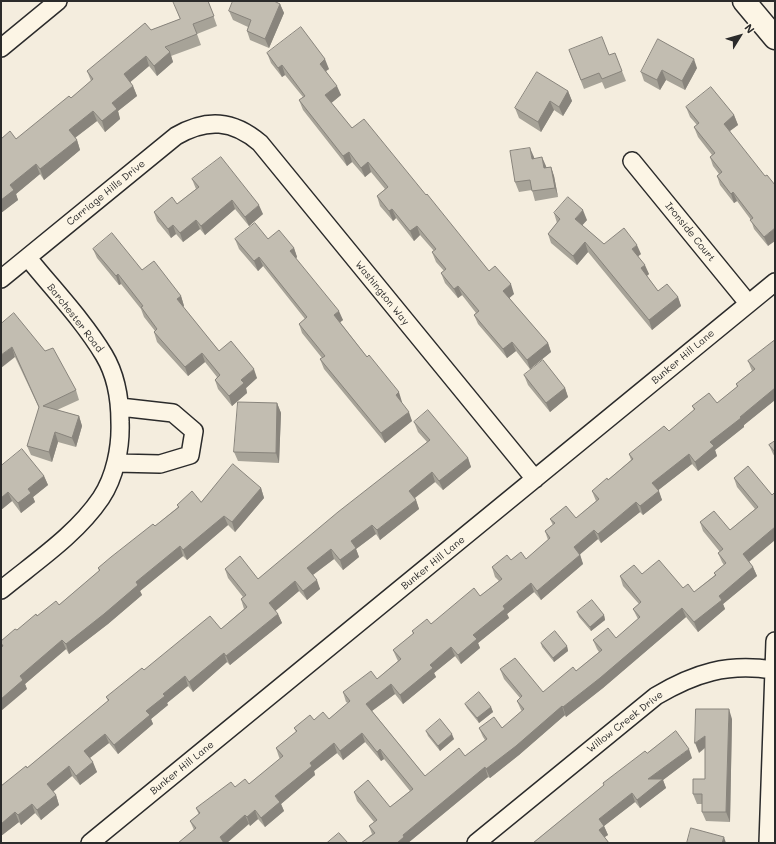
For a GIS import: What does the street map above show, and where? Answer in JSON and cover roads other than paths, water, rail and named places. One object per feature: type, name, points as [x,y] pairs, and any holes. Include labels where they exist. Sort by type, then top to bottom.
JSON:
[{"type":"main road","points":[[744,1],[775,38]]},
{"type":"street","points":[[1,48],[58,1]]},
{"type":"street","name":"Carriage Hills Drive","points":[[1,279],[176,136],[196,126],[218,124]]},
{"type":"street","name":"Washington Way","points":[[218,124],[239,129],[249,134],[260,143],[535,479]]},
{"type":"street","name":"Ironside Court","points":[[632,161],[748,303]]},
{"type":"street","name":"Barchester Road","points":[[1,590],[69,534],[93,508],[107,486],[116,463],[120,436],[120,407],[114,379],[105,357],[92,338],[28,258]]},
{"type":"street","name":"Bunker Hill Lane","points":[[90,843],[775,282]]},
{"type":"street","points":[[116,463],[160,464],[190,455],[194,431],[173,413],[120,407]]},
{"type":"street","points":[[770,838],[773,670],[775,641]]},
{"type":"street","name":"Willow Creek Drive","points":[[476,843],[656,696],[695,675],[711,671],[739,667],[773,670]]}]
